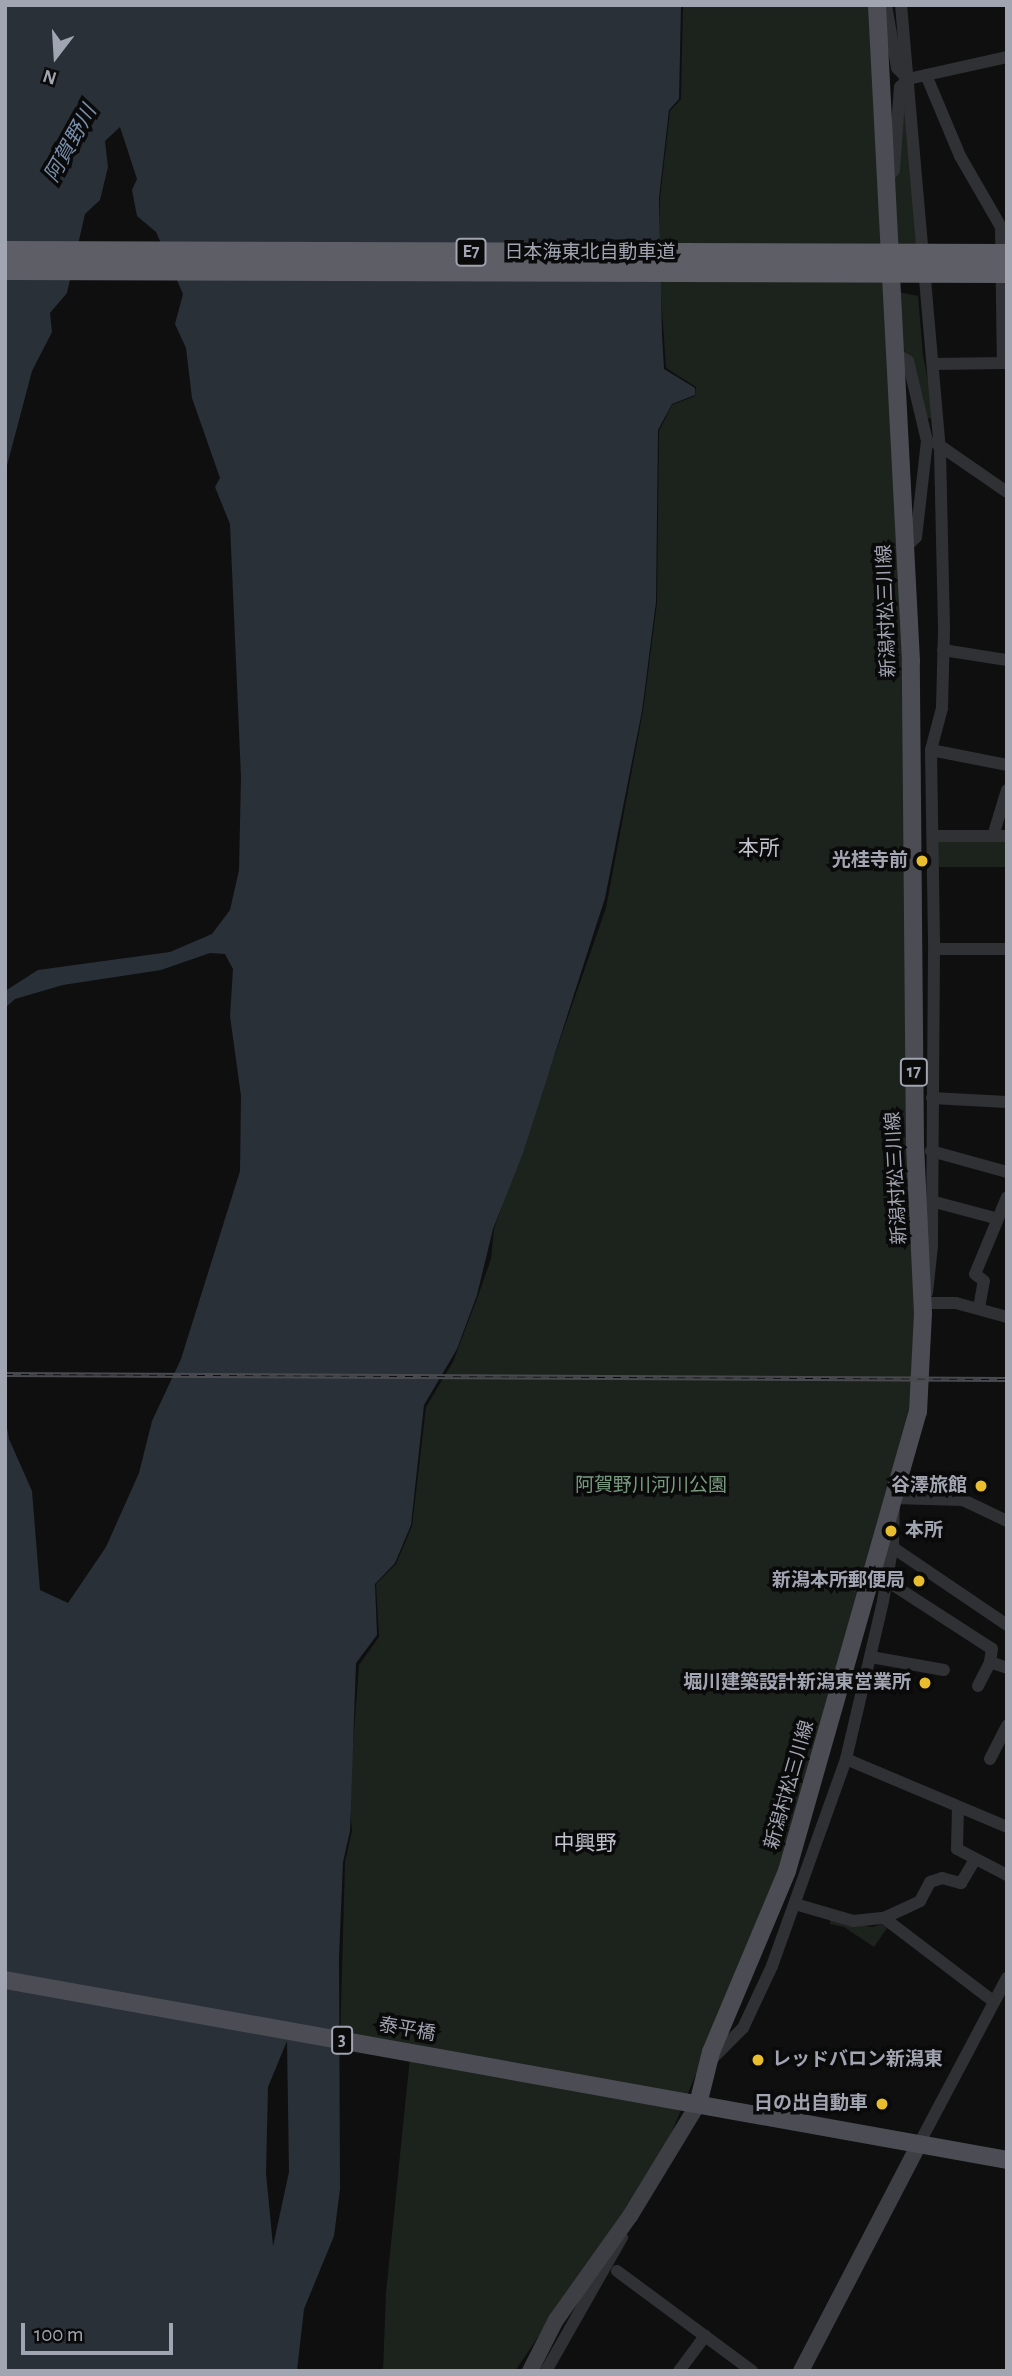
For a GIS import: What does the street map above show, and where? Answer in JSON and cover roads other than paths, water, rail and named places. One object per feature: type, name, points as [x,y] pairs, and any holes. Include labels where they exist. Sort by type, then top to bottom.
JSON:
[{"type":"highway","name":"日本海東北自動車道","points":[[5,251],[1007,254]]},
{"type":"highway","name":"日本海東北自動車道","points":[[5,269],[1007,272]]},
{"type":"main road","name":"新潟村松三川線","points":[[698,2104],[708,2063],[787,1871],[918,1412],[924,1309],[915,1146],[912,661],[877,5]]},
{"type":"main road","name":"泰平橋","points":[[5,1980],[698,2104]]},
{"type":"main road","name":"3","points":[[698,2104],[1007,2160]]},
{"type":"street","points":[[886,5],[897,68],[908,79]]},
{"type":"street","points":[[901,5],[933,364],[933,442],[943,650],[942,708],[931,750],[934,836],[931,1269],[924,1309],[979,1308],[1007,1317]]},
{"type":"street","points":[[887,179],[894,170],[900,88],[908,79],[1007,57]]},
{"type":"street","points":[[926,75],[960,156],[1004,227],[1005,363],[933,364]]},
{"type":"street","points":[[896,354],[908,360],[933,442],[916,537],[906,547]]},
{"type":"street","points":[[933,442],[1007,492]]},
{"type":"street","points":[[943,650],[1007,660]]},
{"type":"street","points":[[931,750],[1007,765]]},
{"type":"street","points":[[993,836],[1007,790]]},
{"type":"street","points":[[934,836],[1007,836]]},
{"type":"street","points":[[934,949],[1007,948]]},
{"type":"street","points":[[932,1098],[1007,1102]]},
{"type":"street","points":[[931,1151],[1007,1172]]},
{"type":"street","points":[[979,1308],[984,1281],[975,1274],[995,1218],[1007,1197]]},
{"type":"street","points":[[931,1201],[995,1218]]},
{"type":"street","points":[[708,2063],[743,2028],[795,1905],[846,1759],[887,1581],[894,1498],[963,1500],[1007,1521]]},
{"type":"street","points":[[892,1546],[1007,1625]]},
{"type":"street","points":[[887,1581],[992,1649],[990,1662],[978,1686]]},
{"type":"street","points":[[871,1657],[944,1670]]},
{"type":"street","points":[[990,1662],[1007,1668]]},
{"type":"street","points":[[990,1759],[1007,1725]]},
{"type":"street","points":[[846,1759],[926,1789],[958,1807],[1007,1827]]},
{"type":"street","points":[[958,1807],[957,1849],[974,1861],[1007,1875]]},
{"type":"street","points":[[795,1905],[853,1921],[884,1918],[920,1901],[930,1882],[942,1878],[961,1883],[974,1861]]},
{"type":"street","points":[[884,1918],[993,2001]]},
{"type":"street","points":[[801,2371],[1007,1978]]},
{"type":"street","points":[[530,2371],[556,2320],[624,2226],[698,2104]]},
{"type":"street","points":[[551,2369],[622,2239],[624,2226]]},
{"type":"street","points":[[617,2271],[751,2370]]},
{"type":"street","points":[[680,2371],[705,2336]]},
{"type":"water","name":"阿賀野川","points":[[5,5],[681,5],[679,99],[669,110],[659,198],[662,334],[664,369],[695,388],[695,395],[672,404],[658,430],[656,602],[642,711],[605,898],[523,1153],[493,1229],[477,1295],[457,1349],[424,1405],[411,1525],[395,1563],[375,1584],[377,1635],[356,1663],[350,1831],[343,1862],[339,1957],[340,2189],[334,2236],[304,2309],[297,2371],[5,2371],[5,1416],[9,1439],[32,1491],[40,1590],[68,1603],[106,1547],[139,1473],[152,1421],[181,1359],[240,1171],[241,1096],[230,1016],[233,969],[225,954],[210,953],[161,970],[63,985],[15,999],[5,1008],[5,991],[38,970],[170,952],[212,934],[230,910],[239,870],[241,777],[230,524],[215,487],[220,478],[192,398],[186,348],[175,324],[183,294],[156,232],[137,216],[132,190],[137,179],[120,127],[105,141],[108,167],[100,200],[85,214],[67,293],[50,313],[52,332],[32,371],[5,473]],"holes":[[[287,2041],[289,2172],[273,2246],[266,2173],[268,2087]]]},
{"type":"railway","points":[[5,1374],[1007,1379]]},
{"type":"place","name":"光桂寺前","points":[[922,861]]},
{"type":"place","name":"谷澤旅館","points":[[981,1486]]},
{"type":"place","name":"本所","points":[[891,1531]]},
{"type":"place","name":"新潟本所郵便局","points":[[919,1581]]},
{"type":"place","name":"堀川建築設計新潟東営業所","points":[[925,1683]]},
{"type":"place","name":"レッドバロン新潟東","points":[[758,2060]]},
{"type":"place","name":"日の出自動車","points":[[882,2104]]},
{"type":"district","name":"本所","points":[[759,849]]},
{"type":"district","name":"中興野","points":[[585,1844]]},
{"type":"park label","name":"阿賀野川河川公園","points":[[651,1486]]}]
